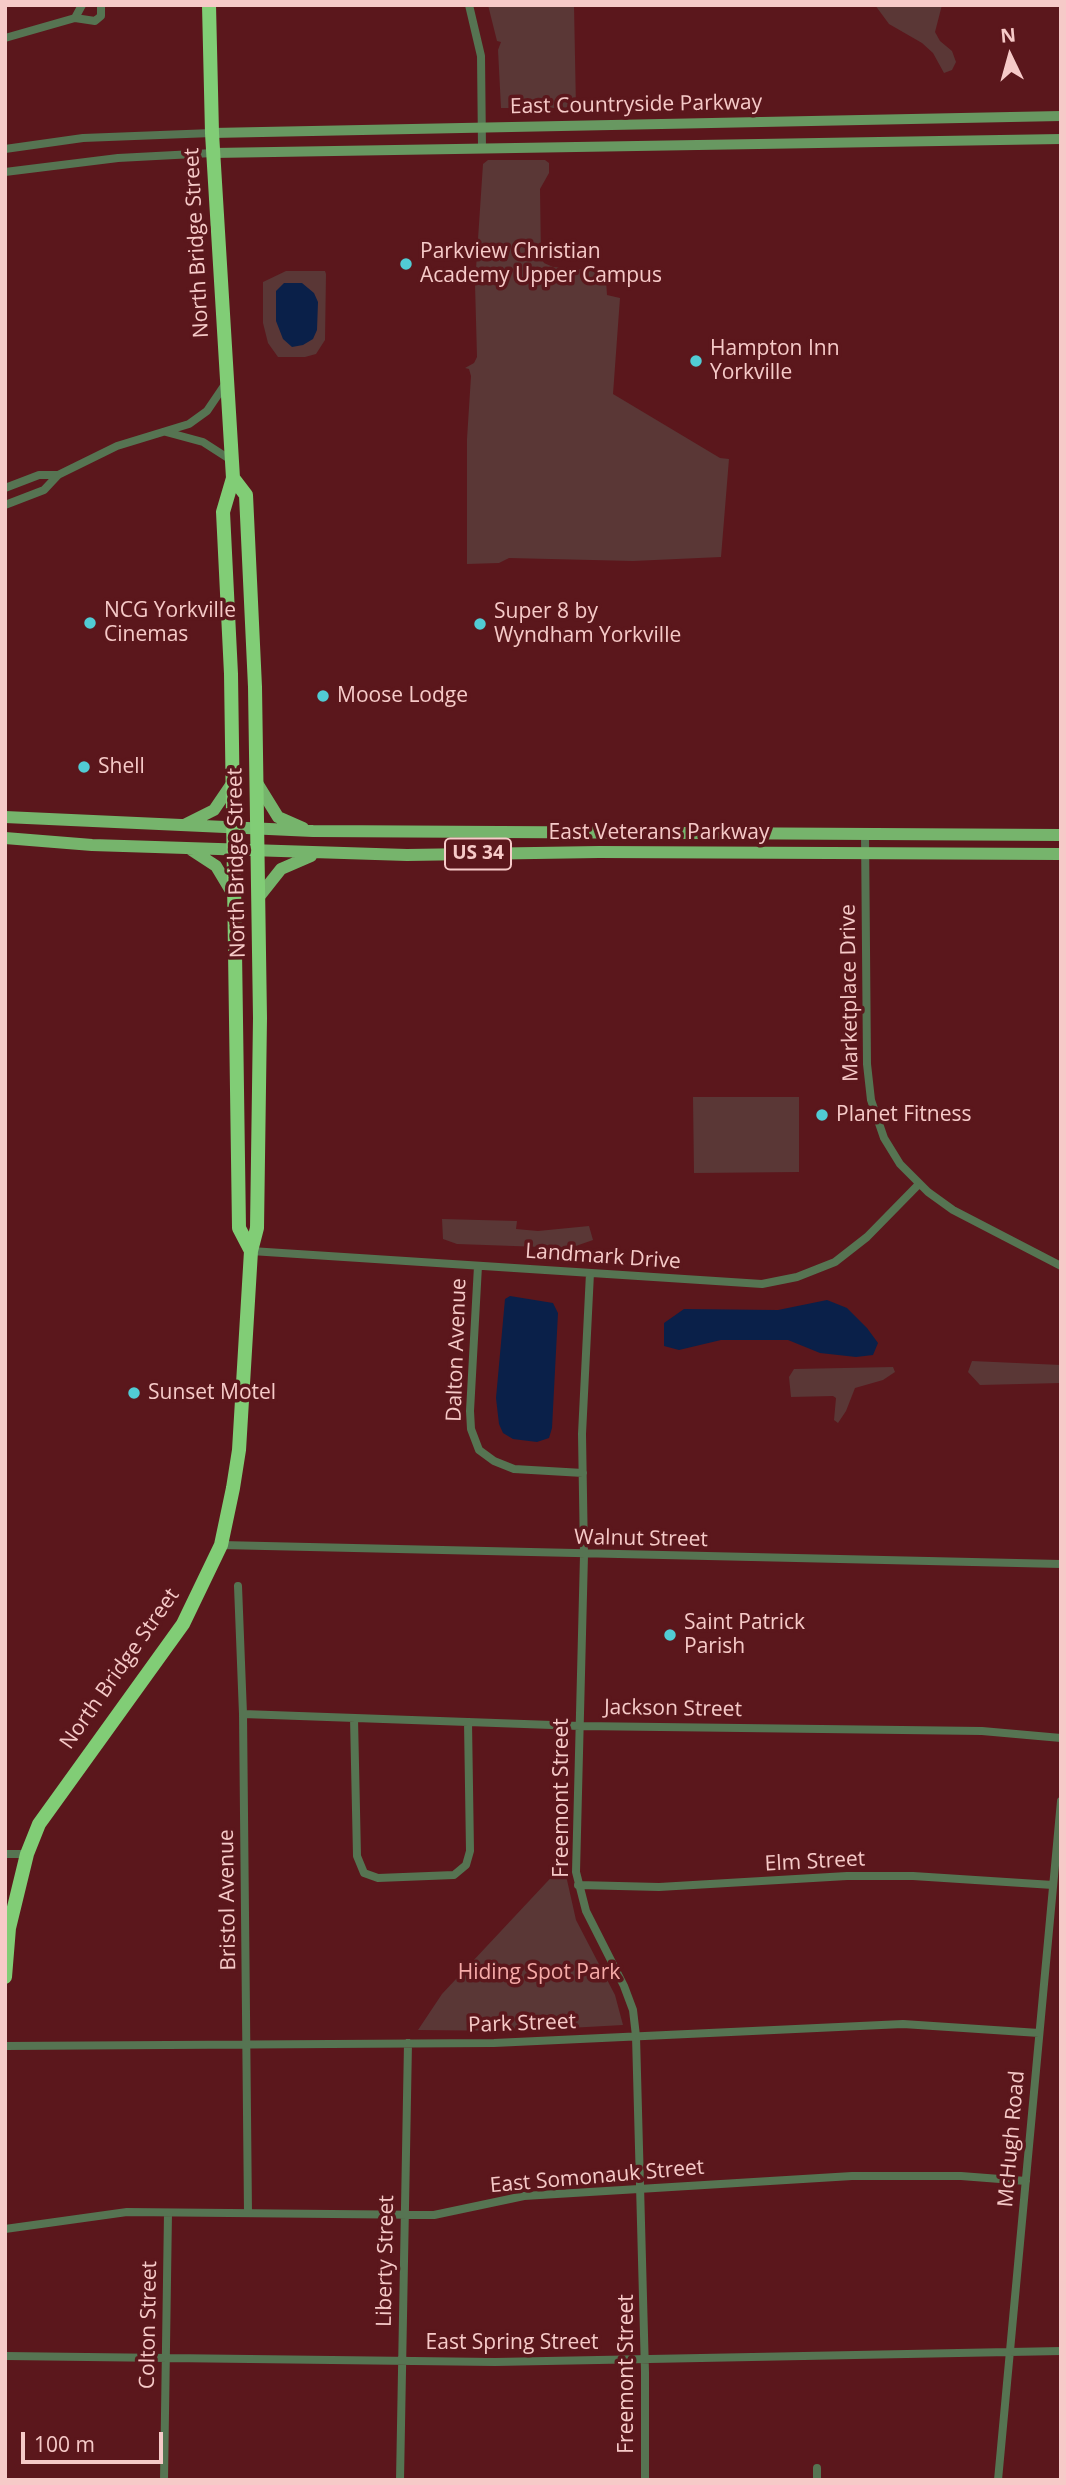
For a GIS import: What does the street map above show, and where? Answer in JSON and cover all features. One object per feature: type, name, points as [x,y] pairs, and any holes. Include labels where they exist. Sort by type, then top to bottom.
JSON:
[{"type":"highway","name":"North Bridge Street","points":[[209,5],[213,153],[233,478],[223,512],[233,782],[239,1228],[251,1251]]},
{"type":"highway","name":"North Bridge Street","points":[[5,1977],[9,1928],[27,1854],[39,1824],[63,1786],[183,1624],[221,1545],[239,1450],[251,1251],[257,1228],[260,1068],[257,783],[246,495],[233,478]]},
{"type":"main road","points":[[181,826],[214,810],[233,782]]},
{"type":"main road","points":[[257,783],[278,817],[313,831]]},
{"type":"main road","name":"US 34","points":[[5,817],[258,830]]},
{"type":"main road","name":"East Veterans Parkway","points":[[258,830],[1061,835]]},
{"type":"main road","name":"US 34","points":[[5,838],[257,852]]},
{"type":"main road","points":[[190,849],[216,866],[235,899]]},
{"type":"main road","name":"East Veterans Parkway","points":[[257,852],[1061,853]]},
{"type":"main road","points":[[258,898],[281,869],[317,854]]},
{"type":"street","points":[[75,18],[82,5]]},
{"type":"street","points":[[5,37],[75,18],[95,21],[101,16],[101,5]]},
{"type":"street","points":[[469,5],[481,57],[482,148]]},
{"type":"street","name":"East Countryside Parkway","points":[[212,133],[1061,116]]},
{"type":"street","points":[[969,118],[969,140]]},
{"type":"street","points":[[797,121],[797,143]]},
{"type":"street","points":[[5,149],[96,137],[212,133]]},
{"type":"street","name":"East Countryside Parkway","points":[[213,153],[1061,139]]},
{"type":"street","points":[[5,172],[107,159],[213,153]]},
{"type":"street","points":[[5,505],[44,490],[58,475],[142,436],[166,432],[201,416],[226,383]]},
{"type":"street","points":[[166,432],[203,442],[231,460]]},
{"type":"street","points":[[5,488],[38,475],[58,475]]},
{"type":"street","name":"Marketplace Drive","points":[[865,833],[864,1020],[869,1088],[884,1138],[918,1185],[953,1210],[1061,1266]]},
{"type":"street","name":"Landmark Drive","points":[[251,1251],[752,1284],[797,1278],[846,1254],[918,1185]]},
{"type":"street","name":"Dalton Avenue","points":[[478,1266],[470,1411],[471,1429],[479,1450],[514,1469],[583,1473]]},
{"type":"street","name":"Freemont Street","points":[[590,1273],[583,1422],[584,1555],[576,1861],[578,1885],[590,1922],[624,1986],[633,2010],[636,2036],[642,2190],[645,2480]]},
{"type":"street","name":"Walnut Street","points":[[221,1545],[1061,1564]]},
{"type":"street","name":"Bristol Avenue","points":[[238,1587],[243,1714],[248,2213]]},
{"type":"street","name":"Jackson Street","points":[[243,1714],[580,1726],[982,1731],[1061,1738]]},
{"type":"street","points":[[354,1718],[357,1857],[364,1873],[378,1878],[454,1875],[465,1867],[470,1851],[468,1722]]},
{"type":"street","name":"McHugh Road","points":[[998,2480],[1061,1801]]},
{"type":"street","points":[[5,1854],[27,1854]]},
{"type":"street","name":"Elm Street","points":[[578,1885],[659,1886],[913,1876],[1053,1885]]},
{"type":"street","name":"Park Street","points":[[5,2046],[545,2042],[903,2024],[1039,2033]]},
{"type":"street","name":"Liberty Street","points":[[400,2480],[408,2043]]},
{"type":"street","name":"East Somonauk Street","points":[[5,2229],[97,2214],[434,2215],[524,2196],[897,2174],[1026,2181]]},
{"type":"street","name":"Colton Street","points":[[164,2480],[168,2213]]},
{"type":"street","name":"East Spring Street","points":[[5,2356],[166,2359],[645,2359],[1061,2351]]},
{"type":"street","points":[[817,2468],[817,2480]]},
{"type":"green space","points":[[488,5],[574,5],[576,108],[501,108],[498,50],[501,42],[497,41]]},
{"type":"green space","points":[[875,5],[942,5],[935,32],[940,41],[952,51],[956,62],[952,70],[944,73],[933,53],[922,43],[889,24]]},
{"type":"green space","points":[[488,160],[545,160],[549,163],[549,173],[540,189],[541,257],[544,263],[553,267],[601,271],[601,276],[606,280],[607,295],[620,298],[613,394],[720,458],[729,459],[721,557],[633,561],[509,558],[499,563],[467,564],[467,439],[471,376],[469,369],[465,368],[474,363],[477,357],[475,284],[483,164]]},
{"type":"green space","points":[[286,271],[325,271],[325,340],[316,354],[305,357],[278,357],[268,343],[263,323],[263,282]]},
{"type":"green space","points":[[693,1097],[799,1097],[799,1172],[694,1173]]},
{"type":"green space","points":[[442,1219],[517,1221],[516,1229],[538,1231],[589,1226],[593,1240],[570,1248],[457,1244],[443,1239]]},
{"type":"green space","points":[[972,1361],[1061,1365],[1061,1383],[980,1385],[968,1372]]},
{"type":"green space","points":[[893,1367],[895,1372],[883,1380],[855,1388],[838,1423],[834,1420],[836,1398],[833,1396],[791,1397],[789,1377],[794,1369]]},
{"type":"green space","name":"Hiding Spot Park","points":[[560,1868],[565,1871],[576,1920],[615,1995],[623,2025],[515,2031],[418,2030],[442,1994]]},
{"type":"water","points":[[284,283],[302,283],[314,293],[318,302],[317,330],[313,339],[303,345],[292,347],[283,339],[276,321],[276,291]]},
{"type":"water","points":[[510,1296],[553,1303],[558,1313],[552,1428],[549,1438],[537,1442],[513,1439],[503,1433],[499,1424],[496,1398],[505,1299]]},
{"type":"water","points":[[827,1300],[847,1308],[867,1328],[878,1343],[873,1355],[856,1357],[820,1353],[788,1340],[721,1340],[679,1350],[664,1346],[664,1323],[684,1309],[778,1310]]},
{"type":"place","name":"Parkview Christian Academy Upper Campus","points":[[406,264]]},
{"type":"place","name":"Hampton Inn Yorkville","points":[[696,361]]},
{"type":"place","name":"NCG Yorkville Cinemas","points":[[90,623]]},
{"type":"place","name":"Super 8 by Wyndham Yorkville","points":[[480,624]]},
{"type":"place","name":"Moose Lodge","points":[[323,696]]},
{"type":"place","name":"Shell","points":[[84,767]]},
{"type":"place","name":"Planet Fitness","points":[[822,1115]]},
{"type":"place","name":"Sunset Motel","points":[[134,1393]]},
{"type":"place","name":"Saint Patrick Parish","points":[[670,1635]]}]
